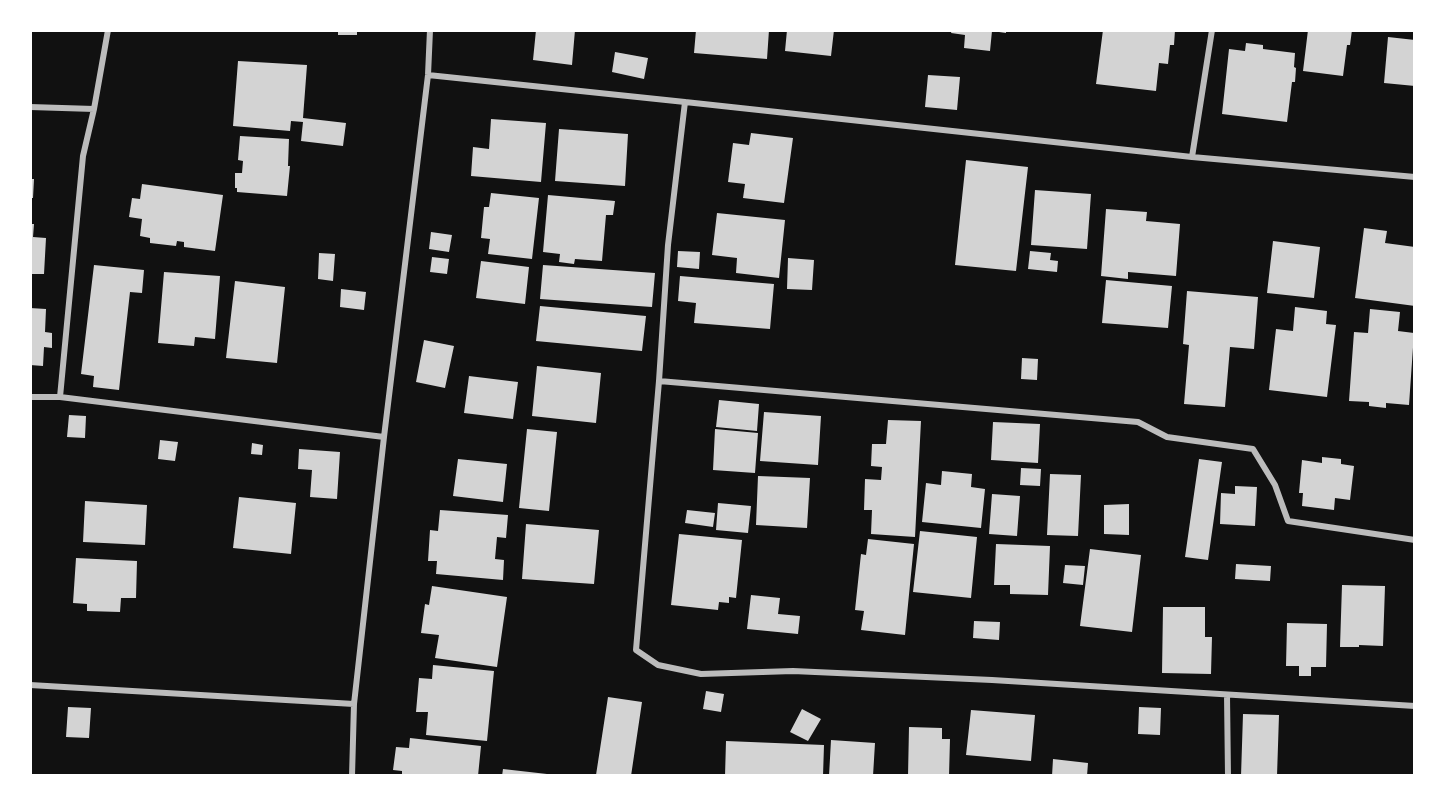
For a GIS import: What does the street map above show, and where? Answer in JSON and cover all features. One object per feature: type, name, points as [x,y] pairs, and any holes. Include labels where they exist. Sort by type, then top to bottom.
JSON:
[{"type":"street","points":[[60,398],[82,156],[94,110],[108,30]]},
{"type":"street","points":[[352,776],[354,704],[428,75],[430,30]]},
{"type":"street","points":[[1192,157],[1212,30]]},
{"type":"street","points":[[428,75],[1192,157],[1415,177]]},
{"type":"street","points":[[685,102],[668,245],[636,650],[658,665],[701,674],[840,673],[1415,706]]},
{"type":"street","points":[[30,107],[94,110]]},
{"type":"street","points":[[659,381],[1138,422],[1167,437],[1253,449],[1275,485],[1288,521],[1415,540]]},
{"type":"street","points":[[30,397],[60,398],[384,437]]},
{"type":"street","points":[[30,686],[354,704]]},
{"type":"street","points":[[1227,695],[1228,776]]},
{"type":"building","points":[[338,30],[357,30],[357,35],[338,35]]},
{"type":"building","points":[[536,30],[575,30],[572,65],[533,60]]},
{"type":"building","points":[[696,30],[769,30],[767,59],[694,53]]},
{"type":"building","points":[[787,30],[834,30],[831,56],[785,51]]},
{"type":"building","points":[[952,30],[1006,30],[1006,33],[992,31],[990,51],[964,48],[965,35],[951,33]]},
{"type":"building","points":[[1103,30],[1175,30],[1174,45],[1170,45],[1168,64],[1159,63],[1156,91],[1096,84]]},
{"type":"building","points":[[1308,30],[1352,30],[1350,45],[1347,45],[1343,76],[1303,71]]},
{"type":"building","points":[[1388,37],[1415,40],[1415,86],[1384,83]]},
{"type":"building","points":[[1246,43],[1263,45],[1263,49],[1295,53],[1295,82],[1292,82],[1287,122],[1222,114],[1229,49],[1245,51]]},
{"type":"building","points":[[615,52],[648,58],[644,79],[612,72]]},
{"type":"building","points":[[238,61],[307,65],[303,118],[346,123],[343,146],[301,141],[303,122],[291,121],[290,131],[233,126]]},
{"type":"building","points":[[928,75],[960,77],[957,110],[925,107]]},
{"type":"building","points":[[491,119],[546,123],[541,182],[471,176],[473,147],[489,149]]},
{"type":"building","points":[[559,129],[628,134],[625,186],[555,181]]},
{"type":"building","points":[[751,133],[793,138],[784,203],[743,198],[745,184],[728,182],[733,143],[749,145]]},
{"type":"building","points":[[240,136],[289,139],[288,166],[290,166],[287,196],[237,192],[235,173],[242,173],[243,161],[238,160]]},
{"type":"building","points":[[966,160],[1028,167],[1016,271],[955,265]]},
{"type":"building","points":[[30,179],[34,179],[33,198],[30,198]]},
{"type":"building","points":[[142,184],[223,195],[215,251],[184,247],[184,242],[177,241],[176,246],[150,243],[150,238],[140,236],[142,219],[129,217],[132,198],[140,199]]},
{"type":"building","points":[[1035,190],[1091,194],[1087,249],[1031,245]]},
{"type":"building","points":[[491,193],[539,198],[532,259],[488,254],[490,239],[481,238],[484,207],[489,207]]},
{"type":"building","points":[[548,195],[615,201],[613,215],[606,215],[602,261],[575,259],[574,264],[559,262],[560,254],[543,252]]},
{"type":"building","points":[[1106,209],[1147,212],[1146,221],[1180,224],[1176,276],[1128,272],[1128,279],[1101,276]]},
{"type":"building","points":[[717,213],[785,220],[779,278],[736,273],[737,258],[712,255]]},
{"type":"building","points":[[30,224],[34,224],[33,237],[46,238],[44,274],[30,274]]},
{"type":"building","points":[[1364,228],[1387,231],[1385,243],[1415,247],[1415,306],[1355,298]]},
{"type":"building","points":[[431,232],[452,235],[449,252],[429,249]]},
{"type":"building","points":[[1273,241],[1320,247],[1314,298],[1267,293]]},
{"type":"building","points":[[678,251],[700,252],[699,269],[677,267]]},
{"type":"building","points":[[1030,251],[1051,253],[1050,260],[1058,261],[1057,272],[1028,269]]},
{"type":"building","points":[[319,253],[335,254],[333,281],[318,279]]},
{"type":"building","points":[[432,257],[449,259],[447,274],[430,272]]},
{"type":"building","points":[[788,258],[814,260],[812,290],[787,289]]},
{"type":"building","points":[[481,261],[529,267],[525,304],[476,298]]},
{"type":"building","points":[[94,265],[144,270],[142,293],[130,292],[119,390],[93,387],[94,376],[81,374]]},
{"type":"building","points":[[543,265],[655,273],[652,307],[540,299]]},
{"type":"building","points":[[164,272],[220,276],[215,339],[195,337],[194,346],[158,343]]},
{"type":"building","points":[[680,276],[774,284],[770,329],[694,323],[696,303],[678,301]]},
{"type":"building","points":[[1106,280],[1172,286],[1168,328],[1102,323]]},
{"type":"building","points":[[235,281],[285,287],[277,363],[226,358]]},
{"type":"building","points":[[341,289],[366,292],[364,310],[340,307]]},
{"type":"building","points":[[1187,291],[1258,297],[1254,349],[1230,347],[1225,407],[1184,404],[1189,345],[1183,344]]},
{"type":"building","points":[[540,306],[646,316],[642,351],[536,341]]},
{"type":"building","points":[[1295,307],[1327,311],[1326,324],[1336,325],[1327,397],[1269,390],[1276,329],[1293,331]]},
{"type":"building","points":[[30,308],[46,309],[45,332],[52,333],[52,348],[44,347],[43,366],[30,365]]},
{"type":"building","points":[[1370,309],[1400,312],[1398,331],[1414,333],[1409,405],[1386,403],[1386,408],[1369,406],[1369,402],[1349,401],[1354,332],[1368,333]]},
{"type":"building","points":[[424,340],[454,346],[445,388],[416,382]]},
{"type":"building","points":[[1022,358],[1038,359],[1037,380],[1021,379]]},
{"type":"building","points":[[537,366],[601,373],[596,423],[532,416]]},
{"type":"building","points":[[469,376],[518,382],[513,419],[464,413]]},
{"type":"building","points":[[719,400],[759,404],[757,431],[716,427]]},
{"type":"building","points":[[764,412],[821,416],[818,465],[760,461]]},
{"type":"building","points":[[69,415],[86,416],[85,438],[67,437]]},
{"type":"building","points":[[888,420],[921,421],[915,537],[871,534],[872,510],[864,510],[865,479],[881,480],[882,467],[871,466],[872,444],[886,444]]},
{"type":"building","points":[[993,422],[1040,424],[1038,463],[991,460]]},
{"type":"building","points":[[527,429],[557,432],[549,511],[519,508]]},
{"type":"building","points":[[715,429],[758,433],[755,473],[713,470]]},
{"type":"building","points":[[160,440],[178,442],[175,461],[158,459]]},
{"type":"building","points":[[252,443],[263,445],[262,455],[251,454]]},
{"type":"building","points":[[299,449],[340,452],[337,499],[310,497],[312,470],[298,469]]},
{"type":"building","points":[[1322,457],[1341,459],[1341,464],[1354,466],[1350,500],[1335,498],[1334,510],[1302,506],[1303,493],[1299,493],[1302,460],[1322,463]]},
{"type":"building","points":[[458,459],[507,464],[503,502],[453,496]]},
{"type":"building","points":[[1199,459],[1222,462],[1208,560],[1185,557]]},
{"type":"building","points":[[1021,468],[1041,469],[1040,486],[1020,485]]},
{"type":"building","points":[[942,471],[972,474],[971,487],[985,489],[981,528],[922,522],[926,483],[941,485]]},
{"type":"building","points":[[1050,474],[1081,475],[1078,536],[1047,535]]},
{"type":"building","points":[[758,476],[810,478],[807,528],[756,525]]},
{"type":"building","points":[[1235,486],[1257,487],[1255,526],[1220,524],[1221,493],[1235,494]]},
{"type":"building","points":[[992,494],[1020,496],[1017,536],[989,534]]},
{"type":"building","points":[[239,497],[296,503],[291,554],[233,548]]},
{"type":"building","points":[[85,501],[147,505],[145,545],[83,542]]},
{"type":"building","points":[[718,503],[751,506],[748,533],[716,530]]},
{"type":"building","points":[[1129,504],[1129,535],[1104,534],[1104,505]]},
{"type":"building","points":[[440,510],[508,515],[506,538],[497,537],[495,559],[504,560],[503,580],[436,574],[437,561],[428,561],[430,530],[438,531]]},
{"type":"building","points":[[687,510],[715,513],[713,527],[685,523]]},
{"type":"building","points":[[526,524],[599,530],[594,584],[522,579]]},
{"type":"building","points":[[920,531],[977,537],[971,598],[913,592]]},
{"type":"building","points":[[679,534],[742,540],[736,598],[729,597],[729,603],[719,602],[718,610],[671,605]]},
{"type":"building","points":[[868,539],[914,544],[905,635],[861,630],[864,611],[855,610],[861,554],[866,555]]},
{"type":"building","points":[[996,544],[1050,546],[1048,595],[1010,594],[1010,585],[994,585]]},
{"type":"building","points":[[1090,549],[1141,555],[1132,632],[1080,626]]},
{"type":"building","points":[[76,558],[137,561],[136,598],[121,598],[120,612],[87,611],[87,604],[73,603]]},
{"type":"building","points":[[1236,564],[1271,566],[1270,581],[1235,579]]},
{"type":"building","points":[[1065,565],[1085,566],[1083,585],[1063,583]]},
{"type":"building","points":[[1342,585],[1385,586],[1383,646],[1340,647]]},
{"type":"building","points":[[432,586],[507,597],[497,667],[435,658],[439,635],[421,633],[425,604],[429,605]]},
{"type":"building","points":[[751,595],[780,598],[778,614],[800,616],[798,634],[747,629]]},
{"type":"building","points":[[1163,607],[1205,607],[1205,637],[1212,637],[1211,674],[1162,673]]},
{"type":"building","points":[[974,621],[1000,622],[999,640],[973,638]]},
{"type":"building","points":[[1287,623],[1327,624],[1326,667],[1311,667],[1311,676],[1299,676],[1299,666],[1286,666]]},
{"type":"building","points":[[433,665],[494,671],[487,741],[426,735],[428,712],[416,712],[419,678],[432,679]]},
{"type":"building","points":[[706,691],[724,694],[721,712],[703,709]]},
{"type":"building","points":[[608,697],[642,702],[631,776],[596,775]]},
{"type":"building","points":[[68,707],[91,708],[89,738],[66,737]]},
{"type":"building","points":[[1139,707],[1161,708],[1160,735],[1138,734]]},
{"type":"building","points":[[802,709],[821,719],[808,741],[790,732]]},
{"type":"building","points":[[971,710],[1035,715],[1031,761],[966,755]]},
{"type":"building","points":[[1243,714],[1279,715],[1277,776],[1241,776]]},
{"type":"building","points":[[909,727],[942,728],[942,739],[950,739],[949,776],[908,776]]},
{"type":"building","points":[[410,738],[481,746],[478,776],[402,776],[402,771],[393,770],[396,747],[409,748]]},
{"type":"building","points":[[831,740],[875,743],[873,776],[829,776]]},
{"type":"building","points":[[726,741],[824,745],[823,776],[725,776]]},
{"type":"building","points":[[1053,759],[1088,763],[1087,776],[1052,776]]},
{"type":"building","points":[[503,769],[547,774],[547,776],[502,776]]}]
